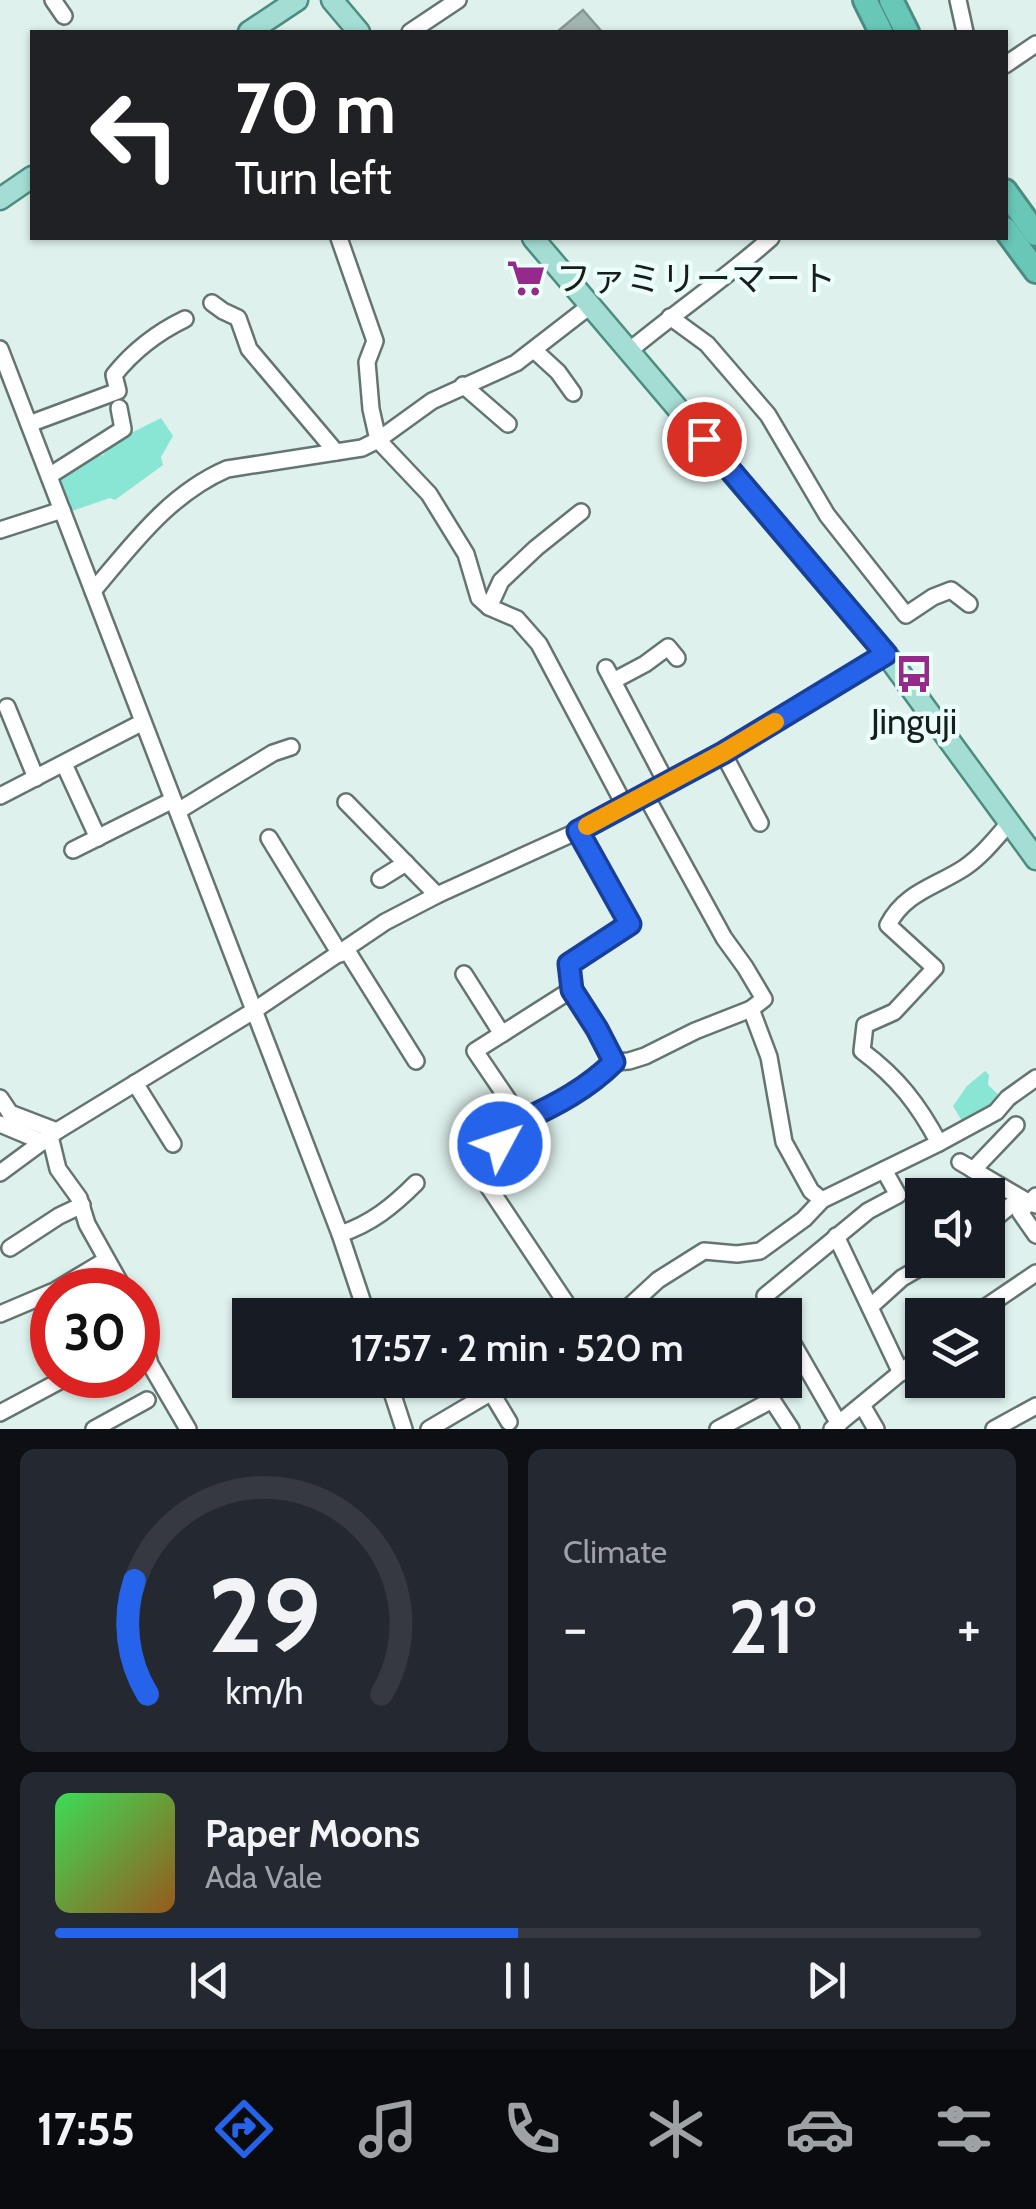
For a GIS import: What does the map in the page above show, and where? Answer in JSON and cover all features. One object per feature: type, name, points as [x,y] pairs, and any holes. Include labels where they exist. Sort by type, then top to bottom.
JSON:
[{"type":"highway","points":[[865,0],[880,30]]},
{"type":"highway","points":[[890,0],[906,30]]},
{"type":"highway","points":[[1008,195],[1036,234]]},
{"type":"highway","points":[[1008,233],[1036,272]]},
{"type":"main road","points":[[252,30],[297,0]]},
{"type":"main road","points":[[332,0],[358,30]]},
{"type":"main road","points":[[0,199],[30,178]]},
{"type":"main road","points":[[536,240],[886,654],[1035,852]]},
{"type":"street","points":[[53,0],[64,16]]},
{"type":"street","points":[[413,30],[458,0]]},
{"type":"street","points":[[958,0],[964,30]]},
{"type":"street","points":[[1008,63],[1034,50]]},
{"type":"street","points":[[340,240],[375,341],[367,362],[370,410],[378,440],[429,494],[466,554],[479,598],[489,607],[517,619],[540,644],[625,806]]},
{"type":"street","points":[[629,350],[769,240]]},
{"type":"street","points":[[212,303],[238,318],[249,348],[336,452]]},
{"type":"street","points":[[93,591],[156,517],[214,474],[362,448],[432,401],[516,363],[591,305]]},
{"type":"street","points":[[670,317],[708,344],[768,415],[827,515],[906,615],[933,596],[951,590],[969,604]]},
{"type":"street","points":[[29,424],[118,391],[114,375],[131,354],[185,319]]},
{"type":"street","points":[[0,349],[255,1010],[361,1298]]},
{"type":"street","points":[[534,350],[573,393]]},
{"type":"street","points":[[463,386],[508,424]]},
{"type":"street","points":[[49,476],[123,429],[118,408]]},
{"type":"street","points":[[0,530],[62,510]]},
{"type":"street","points":[[489,607],[501,581],[581,512]]},
{"type":"street","points":[[667,784],[610,674],[645,664],[668,647],[677,658]]},
{"type":"street","points":[[0,1172],[255,1010],[385,922],[646,796],[886,654]]},
{"type":"street","points":[[7,706],[36,778]]},
{"type":"street","points":[[0,796],[143,722]]},
{"type":"street","points":[[73,850],[176,806],[290,747]]},
{"type":"street","points":[[723,753],[760,822]]},
{"type":"street","points":[[64,764],[98,838]]},
{"type":"street","points":[[523,1120],[560,1104],[614,1062],[645,1056],[751,1009],[764,999],[724,938],[646,796]]},
{"type":"street","points":[[346,802],[437,895]]},
{"type":"street","points":[[939,1143],[900,1083],[862,1051],[865,1025],[894,1012],[934,968],[888,925],[895,912],[908,899],[965,868],[1010,822]]},
{"type":"street","points":[[578,831],[630,924],[569,964],[572,990],[614,1062]]},
{"type":"street","points":[[269,838],[416,1061]]},
{"type":"street","points":[[380,879],[406,863]]},
{"type":"street","points":[[464,974],[502,1034]]},
{"type":"street","points":[[563,1298],[472,1162],[526,1126],[474,1051],[572,990]]},
{"type":"street","points":[[751,1009],[769,1057],[784,1142],[811,1191],[822,1200]]},
{"type":"street","points":[[638,1298],[658,1280],[704,1251],[760,1251],[804,1219],[822,1200],[996,1112],[1036,1078]]},
{"type":"street","points":[[135,1083],[173,1144]]},
{"type":"street","points":[[0,1098],[10,1113],[50,1137],[58,1169],[79,1198],[112,1268]]},
{"type":"street","points":[[0,1124],[50,1137]]},
{"type":"street","points":[[1016,1125],[966,1166],[1030,1200]]},
{"type":"street","points":[[766,1298],[868,1211],[898,1195],[884,1170]]},
{"type":"street","points":[[340,1234],[392,1208],[416,1183]]},
{"type":"street","points":[[1005,1214],[1030,1200]]},
{"type":"street","points":[[1030,1200],[1020,1212],[1036,1235]]},
{"type":"street","points":[[10,1248],[82,1205]]},
{"type":"street","points":[[836,1236],[901,1372]]},
{"type":"street","points":[[92,1268],[100,1263]]},
{"type":"street","points":[[999,1298],[1036,1273]]},
{"type":"street","points":[[870,1306],[905,1276]]},
{"type":"street","points":[[0,1314],[30,1301]]},
{"type":"street","points":[[802,1362],[836,1426],[905,1369]]},
{"type":"street","points":[[160,1381],[188,1429]]},
{"type":"street","points":[[0,1414],[30,1397]]},
{"type":"street","points":[[394,1398],[404,1429]]},
{"type":"street","points":[[429,1429],[481,1398]]},
{"type":"street","points":[[495,1398],[509,1422]]},
{"type":"street","points":[[94,1429],[147,1400]]},
{"type":"street","points":[[718,1429],[772,1400],[791,1429]]},
{"type":"street","points":[[862,1405],[876,1429]]},
{"type":"street","points":[[994,1429],[1036,1406]]},
{"type":"green space","points":[[161,418],[173,436],[161,457],[163,465],[115,500],[110,498],[72,511],[60,477],[103,455],[117,440]]},
{"type":"green space","points":[[985,1071],[989,1075],[988,1085],[1003,1099],[965,1126],[953,1106],[967,1086]]},
{"type":"building","points":[[583,10],[600,30],[559,30]]},
{"type":"slow traffic","points":[[587,826],[775,722]]},
{"type":"place","name":"ファミリーマート","points":[[526,278]]},
{"type":"place","name":"Jinguji","points":[[914,674]]},
{"type":"route","points":[[500,1144],[526,1126],[523,1120],[560,1104],[614,1062],[572,990],[569,964],[630,924],[578,831],[723,753],[886,654],[704,439]]}]
